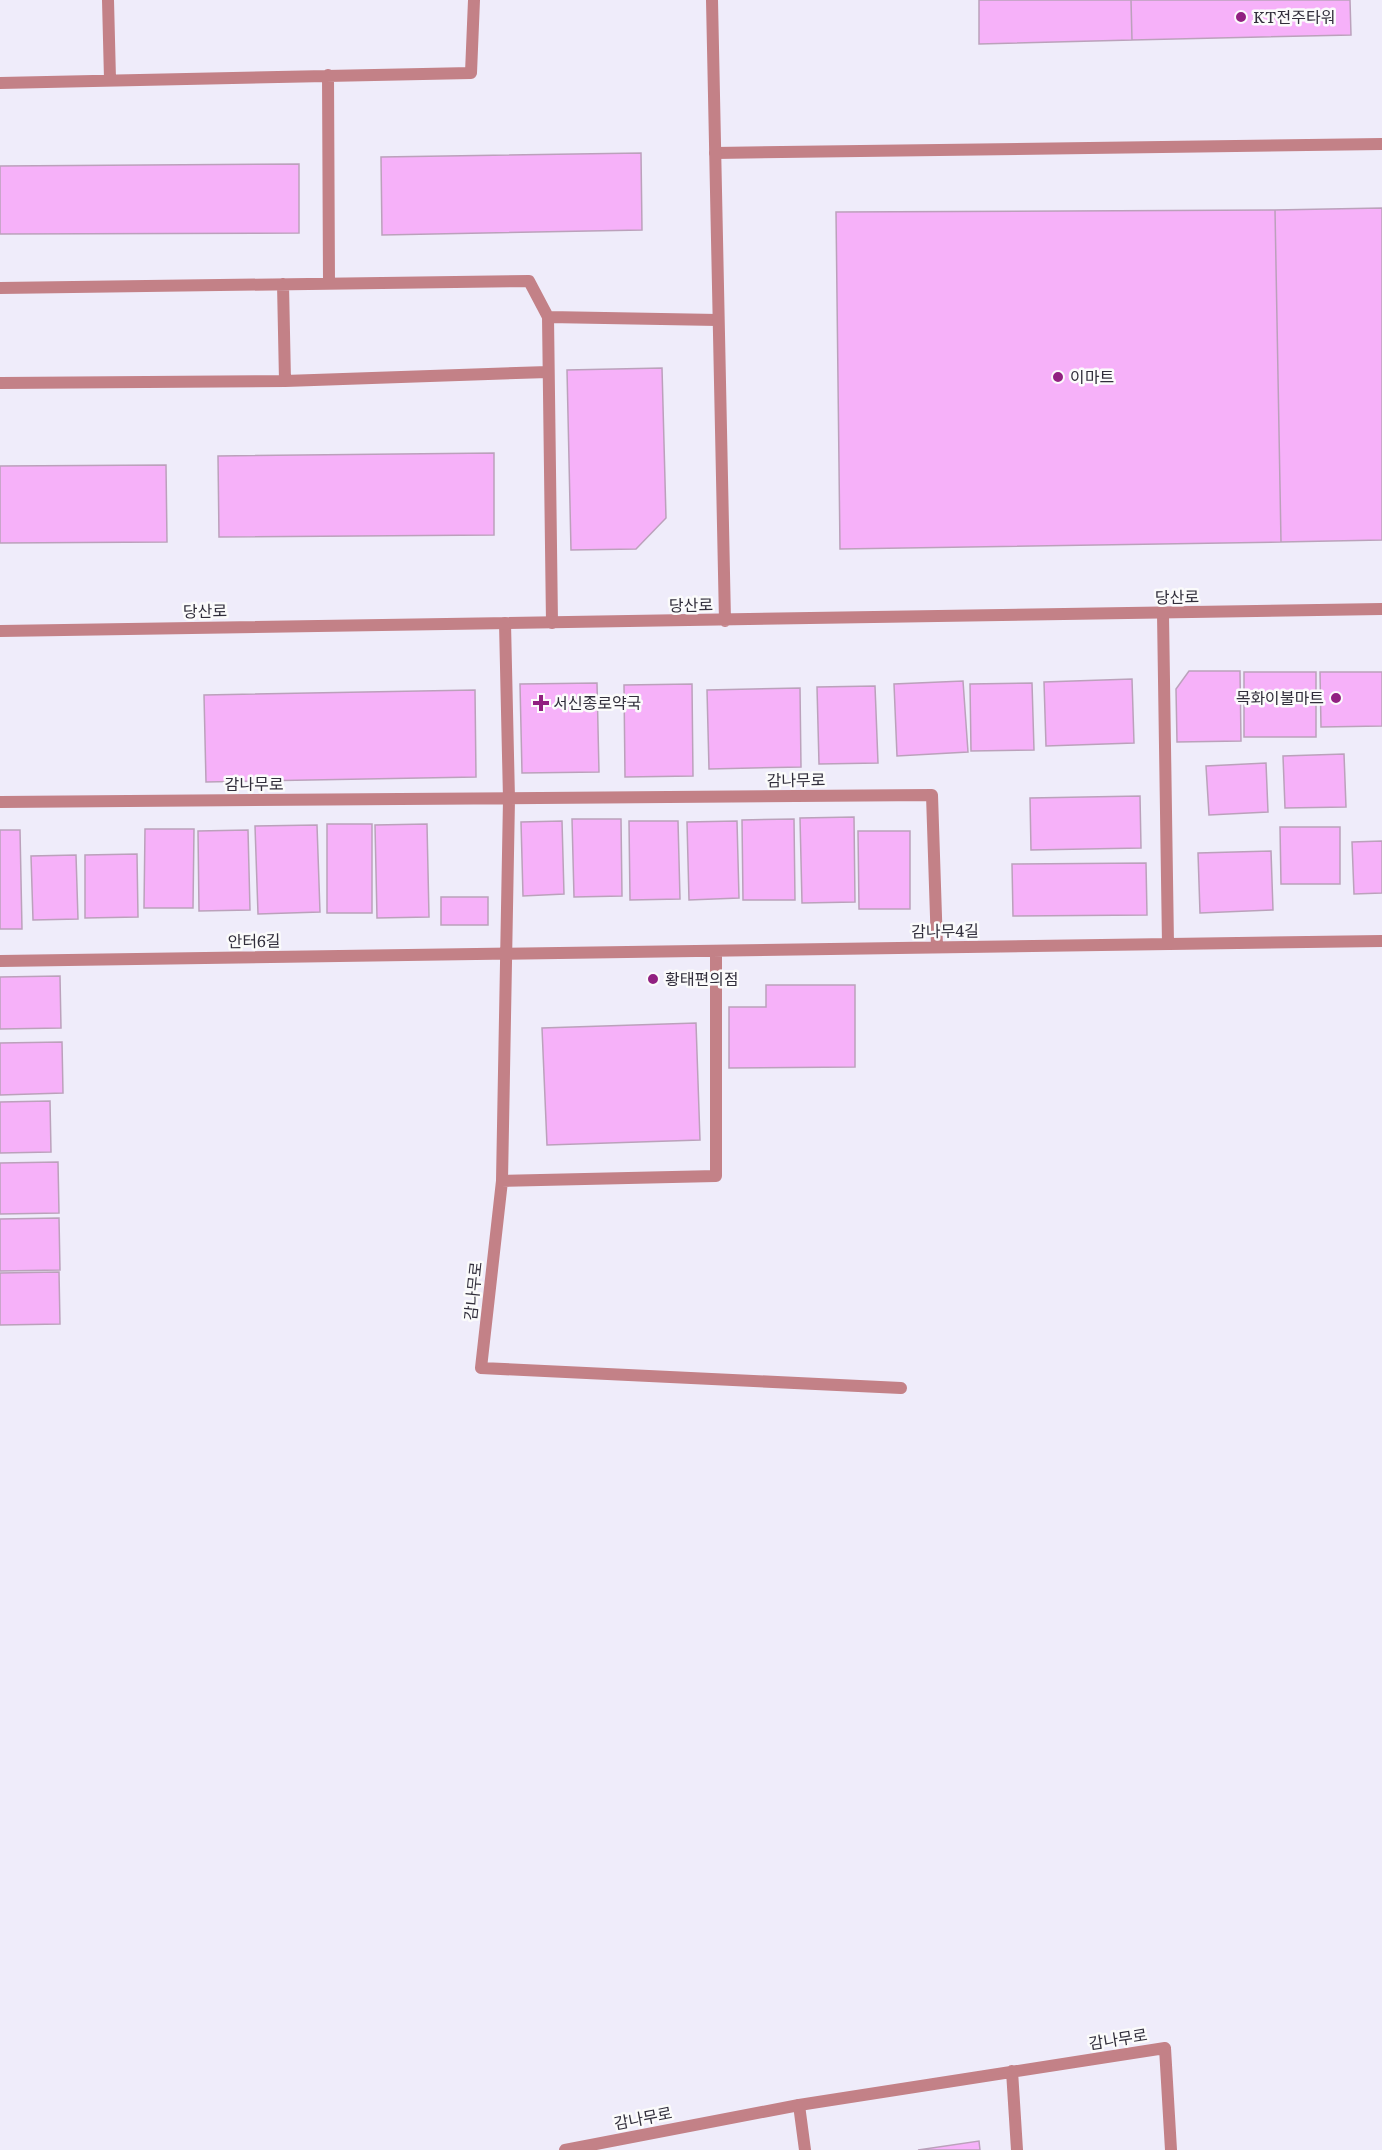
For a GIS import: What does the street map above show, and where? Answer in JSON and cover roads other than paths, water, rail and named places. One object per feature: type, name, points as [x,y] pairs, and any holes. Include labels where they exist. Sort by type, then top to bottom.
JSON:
[{"type":"street","points":[[108,0],[110,79]]},
{"type":"street","points":[[0,83],[471,73],[474,0]]},
{"type":"street","points":[[712,0],[725,621]]},
{"type":"street","points":[[328,75],[329,282]]},
{"type":"street","points":[[715,153],[1382,144]]},
{"type":"street","points":[[0,288],[530,281],[548,317],[552,623]]},
{"type":"street","points":[[284,284],[285,381]]},
{"type":"street","points":[[548,317],[718,320]]},
{"type":"street","points":[[0,383],[285,381],[548,372]]},
{"type":"street","name":"당산로","points":[[0,631],[1382,609]]},
{"type":"street","points":[[1163,614],[1168,944]]},
{"type":"street","name":"감나무로","points":[[505,623],[509,799],[508,955],[502,1181],[481,1368],[901,1388]]},
{"type":"street","name":"감나무로","points":[[0,802],[932,795],[937,947]]},
{"type":"street","name":"감나무4길","points":[[508,955],[1382,941]]},
{"type":"street","points":[[502,1181],[716,1176],[717,951]]},
{"type":"street","name":"안터6길","points":[[0,960],[508,955]]},
{"type":"street","name":"감나무로","points":[[564,2150],[799,2105],[1165,2048],[1171,2150]]},
{"type":"street","points":[[1012,2071],[1017,2150]]},
{"type":"street","points":[[799,2105],[805,2150]]},
{"type":"place","name":"KT전주타워","points":[[1241,17]]},
{"type":"place","name":"이마트","points":[[1058,377]]},
{"type":"place","name":"목화이불마트","points":[[1336,698]]},
{"type":"place","name":"서신종로약국","points":[[541,703]]},
{"type":"place","name":"황태편의점","points":[[653,979]]}]
